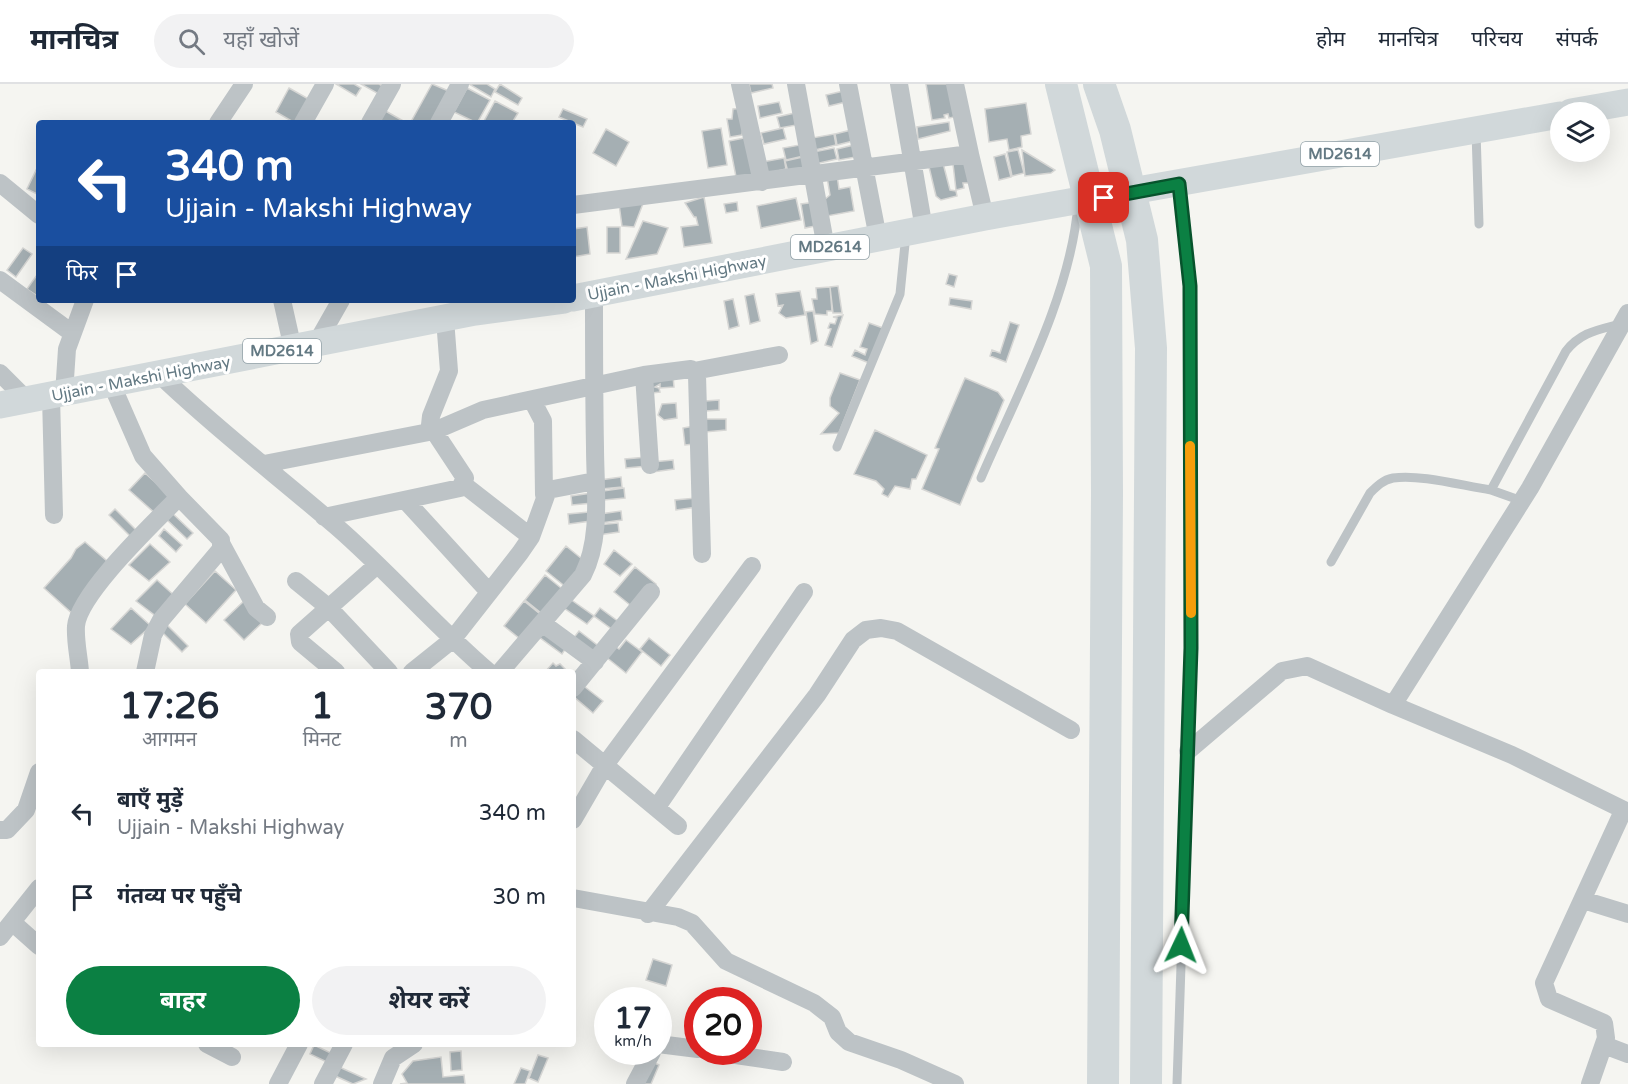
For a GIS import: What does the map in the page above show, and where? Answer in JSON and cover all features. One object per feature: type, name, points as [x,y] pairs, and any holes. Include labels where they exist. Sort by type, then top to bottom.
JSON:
[{"type":"highway","points":[[1061,84],[1074,131],[1082,227],[1106,266],[1103,1084]]},
{"type":"highway","points":[[1099,84],[1115,130],[1142,240],[1151,348],[1146,1084]]},
{"type":"main road","points":[[1610,105],[1628,102]]},
{"type":"main road","name":"Ujjain - Makshi Highway","points":[[576,297],[878,238],[911,239],[985,217],[1082,227],[1179,184],[1550,117]]},
{"type":"main road","name":"Ujjain - Makshi Highway","points":[[0,405],[112,385],[475,312],[538,303]]},
{"type":"street","points":[[305,120],[325,84]]},
{"type":"street","points":[[372,120],[392,84]]},
{"type":"street","points":[[442,120],[460,84]]},
{"type":"street","points":[[740,84],[762,182]]},
{"type":"street","points":[[796,84],[826,248]]},
{"type":"street","points":[[848,84],[878,238]]},
{"type":"street","points":[[899,84],[913,162],[911,239]]},
{"type":"street","points":[[955,84],[985,217]]},
{"type":"street","points":[[220,120],[237,86]]},
{"type":"street","points":[[576,205],[969,154]]},
{"type":"street","points":[[0,183],[36,213]]},
{"type":"street","points":[[0,280],[72,333]]},
{"type":"street","points":[[54,515],[47,397],[64,363],[72,333],[84,303]]},
{"type":"street","points":[[283,303],[304,347],[339,303]]},
{"type":"street","points":[[503,669],[583,575],[593,548],[594,387],[567,303]]},
{"type":"street","points":[[1393,705],[1522,501],[1625,318]]},
{"type":"street","points":[[331,522],[405,500],[460,488],[463,484],[465,478],[430,425],[431,416],[449,371],[445,319]]},
{"type":"street","points":[[264,464],[434,430],[483,410],[644,375],[687,369],[694,371],[779,355]]},
{"type":"street","points":[[694,371],[702,554]]},
{"type":"street","points":[[0,373],[47,397]]},
{"type":"street","points":[[160,375],[207,420],[264,464],[331,522],[452,640],[486,669]]},
{"type":"street","points":[[644,375],[650,465]]},
{"type":"street","points":[[112,385],[147,461],[221,540],[256,608],[267,617]]},
{"type":"street","points":[[416,669],[452,640],[531,537],[544,495],[543,421],[532,400]]},
{"type":"street","points":[[544,495],[553,488],[595,481]]},
{"type":"street","points":[[463,484],[531,537]]},
{"type":"street","points":[[80,669],[76,624],[90,596],[104,577],[179,496]]},
{"type":"street","points":[[405,500],[489,592]]},
{"type":"street","points":[[146,669],[153,635],[161,620],[220,553],[222,545]]},
{"type":"street","points":[[332,669],[300,642],[301,630],[377,565]]},
{"type":"street","points":[[576,815],[605,765],[752,566]]},
{"type":"street","points":[[296,581],[328,607],[385,669]]},
{"type":"street","points":[[576,684],[651,592]]},
{"type":"street","points":[[657,807],[804,592]]},
{"type":"street","points":[[542,623],[595,662]]},
{"type":"street","points":[[648,914],[817,695],[853,640],[866,630],[881,628],[897,631],[1071,730]]},
{"type":"street","points":[[1188,751],[1282,671],[1294,666],[1307,666],[1512,755],[1625,811],[1544,983],[1545,993],[1549,999],[1604,1023],[1606,1029],[1604,1045],[1590,1084]]},
{"type":"street","points":[[576,741],[678,826]]},
{"type":"street","points":[[0,830],[7,830],[32,810],[36,788]]},
{"type":"street","points":[[0,937],[36,892]]},
{"type":"street","points":[[576,899],[648,914],[678,917],[692,923],[726,961],[814,1003],[832,1017],[838,1032],[849,1042],[901,1060],[955,1084]]},
{"type":"street","points":[[1583,900],[1628,914]]},
{"type":"street","points":[[12,922],[36,943]]},
{"type":"street","points":[[1604,1045],[1628,1054]]},
{"type":"street","points":[[213,1047],[232,1057]]},
{"type":"street","points":[[278,1084],[297,1047]]},
{"type":"street","points":[[323,1084],[342,1047]]},
{"type":"street","points":[[382,1084],[393,1058],[410,1047]]},
{"type":"street","points":[[762,1059],[783,1062]]},
{"type":"street","points":[[635,1084],[645,1065]]},
{"type":"lane","points":[[1476,129],[1479,224]]},
{"type":"lane","points":[[1178,1084],[1191,671],[1190,286],[1179,184]]},
{"type":"lane","points":[[981,478],[1051,313],[1082,227]]},
{"type":"lane","points":[[837,447],[900,294],[911,239]]},
{"type":"lane","points":[[1491,490],[1572,343],[1590,332],[1625,318]]},
{"type":"lane","points":[[1331,562],[1370,493],[1379,483],[1393,478],[1411,478],[1491,490],[1522,501]]},
{"type":"building","points":[[336,84],[354,84],[361,88],[356,96]]},
{"type":"building","points":[[361,84],[379,84],[388,89],[384,97]]},
{"type":"building","points":[[432,84],[451,92],[437,120],[412,120]]},
{"type":"building","points":[[469,84],[487,84],[495,89],[491,97]]},
{"type":"building","points":[[500,84],[522,98],[518,105],[495,92]]},
{"type":"building","points":[[749,84],[772,84],[773,88],[751,93]]},
{"type":"building","points":[[926,84],[951,84],[960,116],[949,118],[948,114],[944,115],[945,118],[932,120]]},
{"type":"building","points":[[289,88],[312,101],[297,120],[290,120],[276,112]]},
{"type":"building","points":[[467,88],[490,100],[479,120],[471,120],[454,112]]},
{"type":"building","points":[[848,90],[850,101],[829,106],[826,95]]},
{"type":"building","points":[[495,101],[518,113],[514,120],[485,120]]},
{"type":"building","points":[[779,102],[782,113],[760,118],[758,106]]},
{"type":"building","points":[[1026,103],[1031,134],[1021,136],[1022,147],[1009,150],[1007,139],[989,142],[985,109]]},
{"type":"building","points":[[745,108],[742,135],[730,137],[727,119],[732,119],[733,109]]},
{"type":"building","points":[[382,109],[401,120],[376,120]]},
{"type":"building","points":[[563,109],[587,119],[583,127],[576,124],[576,120],[559,117]]},
{"type":"building","points":[[799,112],[802,124],[780,128],[777,117]]},
{"type":"building","points":[[949,122],[950,131],[918,139],[917,127]]},
{"type":"building","points":[[721,128],[727,165],[708,168],[702,131]]},
{"type":"building","points":[[783,128],[786,139],[764,144],[761,133]]},
{"type":"building","points":[[606,129],[629,142],[616,166],[593,153]]},
{"type":"building","points":[[855,129],[857,140],[837,145],[835,134]]},
{"type":"building","points":[[834,134],[836,145],[815,150],[812,138]]},
{"type":"building","points":[[749,137],[757,179],[737,182],[729,141]]},
{"type":"building","points":[[805,144],[808,155],[786,160],[783,148]]},
{"type":"building","points":[[858,144],[861,156],[839,160],[837,149]]},
{"type":"building","points":[[834,148],[837,159],[815,164],[813,152]]},
{"type":"building","points":[[1018,150],[1024,173],[1012,176],[1007,152]]},
{"type":"building","points":[[1022,150],[1055,170],[1051,173],[1025,176]]},
{"type":"building","points":[[1005,154],[1011,177],[999,180],[994,157]]},
{"type":"building","points":[[807,156],[809,168],[788,172],[785,161]]},
{"type":"building","points":[[784,158],[786,169],[765,174],[762,162]]},
{"type":"building","points":[[971,162],[972,183],[963,183],[964,188],[956,190],[953,164]]},
{"type":"building","points":[[943,163],[950,190],[956,191],[957,196],[941,200],[936,196],[929,167]]},
{"type":"building","points":[[36,170],[36,194],[27,189]]},
{"type":"building","points":[[837,175],[839,189],[850,187],[854,211],[827,216],[824,200],[830,195],[827,177]]},
{"type":"building","points":[[704,197],[712,243],[684,247],[681,227],[698,225],[696,217],[685,203]]},
{"type":"building","points":[[796,198],[801,220],[761,228],[757,206]]},
{"type":"building","points":[[644,201],[634,227],[622,226],[619,204]]},
{"type":"building","points":[[737,202],[738,211],[726,213],[724,204]]},
{"type":"building","points":[[816,202],[820,225],[805,228],[801,204]]},
{"type":"building","points":[[643,221],[668,228],[657,254],[626,259]]},
{"type":"building","points":[[587,227],[590,254],[576,256],[576,229]]},
{"type":"building","points":[[607,227],[620,227],[620,253],[607,253]]},
{"type":"building","points":[[23,248],[32,254],[16,277],[7,270]]},
{"type":"building","points":[[949,274],[957,276],[954,287],[946,284]]},
{"type":"building","points":[[36,276],[36,295],[27,289]]},
{"type":"building","points":[[838,286],[842,313],[833,313],[830,287]]},
{"type":"building","points":[[830,287],[832,311],[827,311],[827,315],[815,314],[812,299],[817,299],[816,288]]},
{"type":"building","points":[[800,291],[805,315],[786,318],[779,313],[783,305],[778,306],[776,294]]},
{"type":"building","points":[[754,294],[760,321],[750,324],[745,296]]},
{"type":"building","points":[[950,298],[972,301],[971,309],[949,305]]},
{"type":"building","points":[[733,299],[739,326],[729,329],[724,301]]},
{"type":"building","points":[[813,311],[818,341],[811,344],[806,312]]},
{"type":"building","points":[[843,315],[832,347],[825,345],[831,329],[828,328],[830,323],[835,324],[837,318],[833,317]]},
{"type":"building","points":[[1010,322],[1019,325],[1006,362],[990,356],[992,350],[1000,353]]},
{"type":"building","points":[[869,323],[883,328],[869,363],[852,356],[855,350],[865,355],[867,349],[860,347]]},
{"type":"building","points":[[840,373],[860,380],[839,433],[821,434],[839,413],[830,406],[830,398]]},
{"type":"building","points":[[673,376],[674,387],[660,388],[660,384],[655,387],[659,388],[660,392],[652,393],[650,379]]},
{"type":"building","points":[[965,378],[998,392],[1004,400],[960,505],[922,489],[939,449],[935,448]]},
{"type":"building","points":[[719,400],[719,410],[706,411],[705,401]]},
{"type":"building","points":[[676,403],[677,418],[664,420],[658,415],[662,404]]},
{"type":"building","points":[[704,419],[726,419],[726,430],[705,432]]},
{"type":"building","points":[[694,426],[694,444],[685,445],[683,428]]},
{"type":"building","points":[[875,430],[927,455],[916,479],[912,479],[910,489],[895,486],[888,497],[882,494],[884,489],[876,481],[854,474]]},
{"type":"building","points":[[647,457],[648,466],[626,468],[625,459]]},
{"type":"building","points":[[673,460],[674,469],[653,472],[652,462]]},
{"type":"building","points":[[145,473],[173,498],[157,515],[129,490]]},
{"type":"building","points":[[621,477],[622,487],[601,489],[600,480]]},
{"type":"building","points":[[624,488],[625,498],[604,500],[603,491]]},
{"type":"building","points":[[592,493],[593,503],[572,505],[571,496]]},
{"type":"building","points":[[696,498],[697,507],[676,510],[675,500]]},
{"type":"building","points":[[115,509],[141,535],[135,541],[109,515]]},
{"type":"building","points":[[170,511],[193,533],[187,539],[164,517]]},
{"type":"building","points":[[621,511],[622,520],[601,523],[600,514]]},
{"type":"building","points":[[589,512],[591,521],[569,524],[568,514]]},
{"type":"building","points":[[618,523],[619,532],[598,535],[596,525]]},
{"type":"building","points":[[164,529],[182,545],[176,552],[159,536]]},
{"type":"building","points":[[85,542],[107,561],[75,616],[44,588],[71,558],[76,549]]},
{"type":"building","points":[[150,544],[170,562],[149,581],[129,565]]},
{"type":"building","points":[[566,546],[587,563],[567,588],[546,571]]},
{"type":"building","points":[[614,550],[632,564],[620,576],[604,564]]},
{"type":"building","points":[[635,567],[656,584],[635,609],[614,592]]},
{"type":"building","points":[[215,571],[236,590],[206,623],[185,604]]},
{"type":"building","points":[[545,575],[566,592],[546,617],[525,600]]},
{"type":"building","points":[[157,580],[177,598],[157,617],[136,601]]},
{"type":"building","points":[[570,599],[594,616],[587,624],[564,608]]},
{"type":"building","points":[[245,600],[265,620],[244,640],[224,620]]},
{"type":"building","points":[[524,601],[545,618],[525,643],[504,626]]},
{"type":"building","points":[[131,608],[151,626],[131,644],[111,629]]},
{"type":"building","points":[[600,608],[623,625],[617,633],[594,616]]},
{"type":"building","points":[[166,624],[188,646],[182,652],[160,630]]},
{"type":"building","points":[[545,629],[568,645],[562,654],[539,637]]},
{"type":"building","points":[[579,631],[601,648],[596,656],[572,640]]},
{"type":"building","points":[[649,638],[670,655],[661,666],[640,649]]},
{"type":"building","points":[[626,640],[642,652],[626,673],[606,657],[615,646],[619,649]]},
{"type":"building","points":[[553,663],[556,666],[560,664],[565,669],[548,669]]},
{"type":"building","points":[[581,684],[603,701],[593,713],[576,699],[576,692]]},
{"type":"building","points":[[653,959],[672,965],[666,986],[646,980]]},
{"type":"building","points":[[313,1047],[318,1047],[337,1056],[333,1065],[310,1054]]},
{"type":"building","points":[[461,1051],[462,1070],[451,1071],[450,1052]]},
{"type":"building","points":[[538,1055],[548,1058],[538,1082],[529,1078]]},
{"type":"building","points":[[441,1057],[443,1077],[464,1075],[465,1084],[400,1084],[407,1083],[402,1074],[413,1061]]},
{"type":"building","points":[[648,1065],[659,1065],[651,1084],[641,1084]]},
{"type":"building","points":[[337,1066],[366,1079],[353,1084],[333,1075]]},
{"type":"building","points":[[521,1068],[530,1071],[525,1084],[514,1084]]},
{"type":"slow traffic","points":[[1190,446],[1191,613]]},
{"type":"route","points":[[1104,198],[1179,184],[1190,286],[1191,671],[1181,945]]}]
